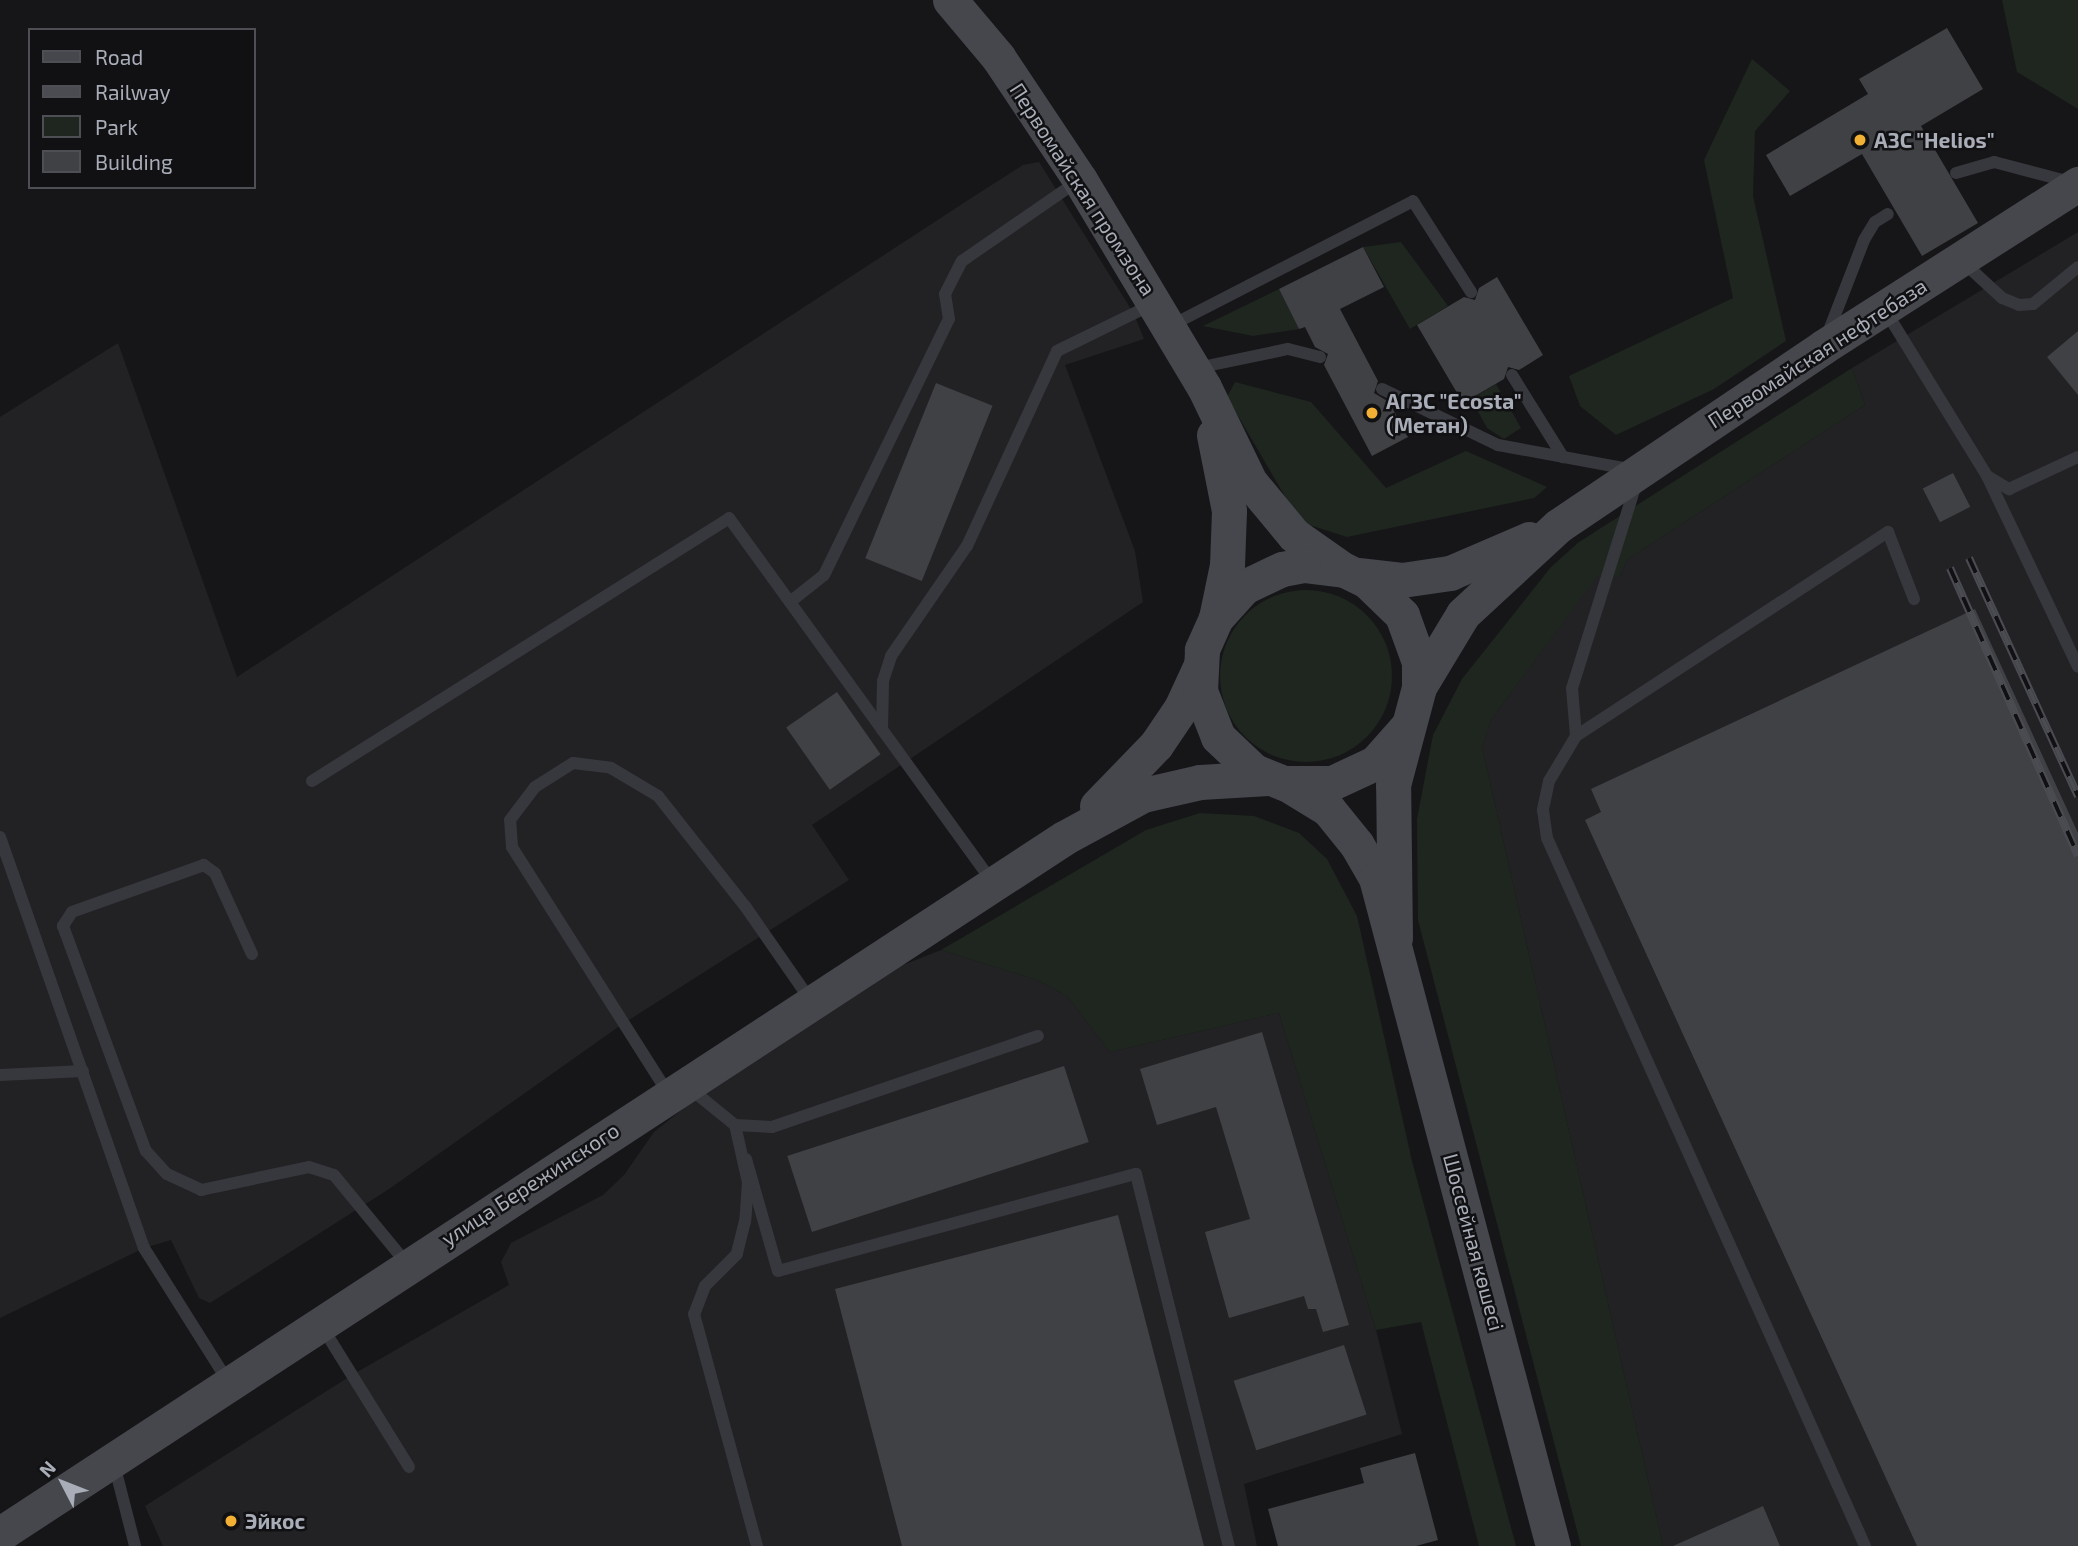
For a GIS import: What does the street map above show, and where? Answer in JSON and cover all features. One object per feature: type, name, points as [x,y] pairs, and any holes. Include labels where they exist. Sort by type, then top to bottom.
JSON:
[{"type":"main road","name":"Первомайская промзона","points":[[950,0],[998,57],[1080,180],[1198,378]]},
{"type":"main road","name":"Первомайская нефтебаза","points":[[1558,526],[1823,347],[2078,184]]},
{"type":"main road","points":[[1198,378],[1250,482],[1294,535],[1387,596],[1402,615],[1419,662],[1419,687]]},
{"type":"main road","points":[[1064,838],[1156,745],[1181,708],[1200,667],[1216,618],[1227,565],[1229,511],[1198,378]]},
{"type":"main road","points":[[1216,618],[1244,586],[1272,572],[1303,565],[1402,580],[1450,573],[1558,526]]},
{"type":"main road","points":[[1395,938],[1393,785],[1419,687],[1463,614],[1558,526]]},
{"type":"main road","points":[[1200,667],[1200,691],[1218,737],[1234,756],[1328,809],[1357,845],[1376,878],[1395,938]]},
{"type":"main road","points":[[1064,838],[1143,794],[1200,782],[1276,780],[1332,783],[1376,764],[1407,727]]},
{"type":"main road","name":"улица Бережинского","points":[[0,1534],[407,1264],[1064,838]]},
{"type":"main road","name":"Шоссейная көшесі","points":[[1395,938],[1553,1546]]},
{"type":"lane","points":[[1956,173],[1994,162],[2078,184]]},
{"type":"lane","points":[[790,602],[824,575],[949,318],[945,294],[962,261],[1080,180]]},
{"type":"lane","points":[[882,730],[884,681],[891,656],[967,546],[1057,351],[1162,314],[1413,201],[1471,292]]},
{"type":"lane","points":[[1823,347],[1864,240],[1875,222],[1888,215]]},
{"type":"lane","points":[[1960,260],[2002,298],[2019,305],[2033,304],[2078,267]]},
{"type":"lane","points":[[1883,308],[1987,476],[2078,667]]},
{"type":"lane","points":[[1198,378],[1288,349],[1320,357]]},
{"type":"lane","points":[[1512,374],[1563,457]]},
{"type":"lane","points":[[1382,389],[1498,445],[1640,471],[1572,688],[1576,736]]},
{"type":"lane","points":[[1987,476],[2009,489],[2078,457]]},
{"type":"lane","points":[[312,781],[729,518],[993,883]]},
{"type":"lane","points":[[1865,1546],[1548,838],[1543,810],[1549,781],[1576,736],[1888,532],[1914,599]]},
{"type":"lane","points":[[811,1001],[745,906],[659,796],[611,768],[573,763],[535,788],[510,820],[512,848],[677,1088],[735,1125],[772,1127],[1038,1036]]},
{"type":"lane","points":[[0,837],[144,1248],[229,1383]]},
{"type":"lane","points":[[251,954],[215,873],[204,865],[72,912],[63,926],[146,1151],[167,1174],[201,1190],[309,1167],[334,1175],[407,1264]]},
{"type":"lane","points":[[0,1075],[83,1071]]},
{"type":"lane","points":[[735,1125],[778,1271],[1136,1174],[1229,1546]]},
{"type":"lane","points":[[746,1159],[746,1208],[737,1254],[705,1286],[694,1314],[757,1546]]},
{"type":"lane","points":[[320,1323],[410,1467]]},
{"type":"lane","points":[[113,1460],[135,1546]]},
{"type":"shaded area","points":[[1039,162],[1134,314],[1144,339],[1065,365],[1135,551],[1143,602],[812,825],[849,880],[621,1025],[389,1189],[210,1303],[199,1298],[171,1240],[144,1248],[0,1318],[0,417],[118,343],[237,677],[979,193],[1023,165]]},
{"type":"shaded area","points":[[2078,232],[2078,1546],[1663,1546],[1482,747],[1491,720],[1598,574],[1619,578],[1628,559],[1865,405],[1852,368]]},
{"type":"shaded area","points":[[941,950],[1037,980],[1067,996],[1110,1052],[1279,1013],[1376,1330],[1402,1434],[1244,1484],[1257,1546],[163,1546],[145,1506],[352,1375],[509,1285],[501,1262],[511,1243],[603,1195],[624,1175],[654,1132],[699,1096],[898,967]]},
{"type":"green space","points":[[2002,0],[2078,0],[2078,109],[2017,72]]},
{"type":"green space","points":[[1752,59],[1790,91],[1755,131],[1753,196],[1786,341],[1714,389],[1616,435],[1580,406],[1569,376],[1733,298],[1704,160]]},
{"type":"green space","points":[[1401,242],[1448,306],[1410,329],[1363,247]]},
{"type":"green space","points":[[1279,289],[1299,329],[1253,336],[1203,326]]},
{"type":"green space","points":[[1852,368],[1865,405],[1628,559],[1619,578],[1598,575],[1491,720],[1482,747],[1663,1546],[1581,1546],[1418,920],[1417,819],[1433,735],[1462,679],[1551,567],[1579,542]]},
{"type":"green space","points":[[1235,382],[1311,402],[1386,488],[1466,451],[1547,487],[1534,498],[1347,537],[1300,522],[1227,397]]},
{"type":"green space","points":[[1496,384],[1521,428],[1504,439],[1487,428],[1471,399]]},
{"type":"green space","points":[[1306,590],[1339,597],[1366,616],[1385,643],[1392,676],[1385,709],[1366,736],[1339,755],[1306,762],[1273,755],[1246,736],[1227,709],[1220,676],[1227,643],[1246,616],[1273,597]]},
{"type":"green space","points":[[1200,813],[1254,816],[1299,833],[1327,859],[1357,916],[1412,1161],[1516,1546],[1479,1546],[1421,1322],[1376,1330],[1279,1013],[1110,1052],[1067,996],[1037,980],[941,950],[1146,830]]},
{"type":"building","name":"АЗС \"Helios\"","points":[[1947,28],[1983,89],[1921,126],[1978,223],[1922,256],[1862,154],[1790,196],[1766,155],[1868,94],[1859,79]]},
{"type":"building","points":[[1363,247],[1384,287],[1340,309],[1378,381],[1374,393],[1389,402],[1408,437],[1372,456],[1324,365],[1328,354],[1315,347],[1305,327],[1299,329],[1279,289]]},
{"type":"building","points":[[1497,277],[1543,355],[1519,370],[1508,367],[1504,379],[1463,403],[1417,325],[1464,297],[1475,300],[1479,288]]},
{"type":"building","points":[[2078,331],[2078,395],[2047,357]]},
{"type":"building","points":[[936,383],[993,406],[922,581],[865,558]]},
{"type":"building","points":[[1953,473],[1970,507],[1940,522],[1923,488]]},
{"type":"building","points":[[1975,609],[2078,833],[2078,1546],[1917,1546],[1585,820],[1601,812],[1591,789]]},
{"type":"building","points":[[837,692],[881,754],[830,790],[786,728]]},
{"type":"building","points":[[1262,1032],[1349,1325],[1323,1332],[1316,1309],[1308,1309],[1304,1296],[1229,1318],[1205,1232],[1250,1219],[1216,1107],[1157,1125],[1140,1069]]},
{"type":"building","points":[[1064,1066],[1089,1142],[812,1232],[787,1156]]},
{"type":"building","points":[[1118,1215],[1204,1546],[902,1546],[835,1289]]},
{"type":"building","points":[[1344,1345],[1367,1414],[1256,1450],[1234,1381]]},
{"type":"building","points":[[1415,1453],[1438,1540],[1416,1546],[1278,1546],[1268,1509],[1364,1483],[1360,1468]]},
{"type":"building","points":[[1763,1506],[1780,1546],[1673,1546]]},
{"type":"railway","points":[[1969,558],[2078,796]]},
{"type":"railway","points":[[1950,568],[2078,856]]},
{"type":"place","name":"АЗС \"Helios\"","points":[[1860,140]]},
{"type":"place","name":"АГЗС \"Ecosta\" (Метан)","points":[[1372,413]]},
{"type":"place","name":"Эйкос","points":[[231,1521]]}]
